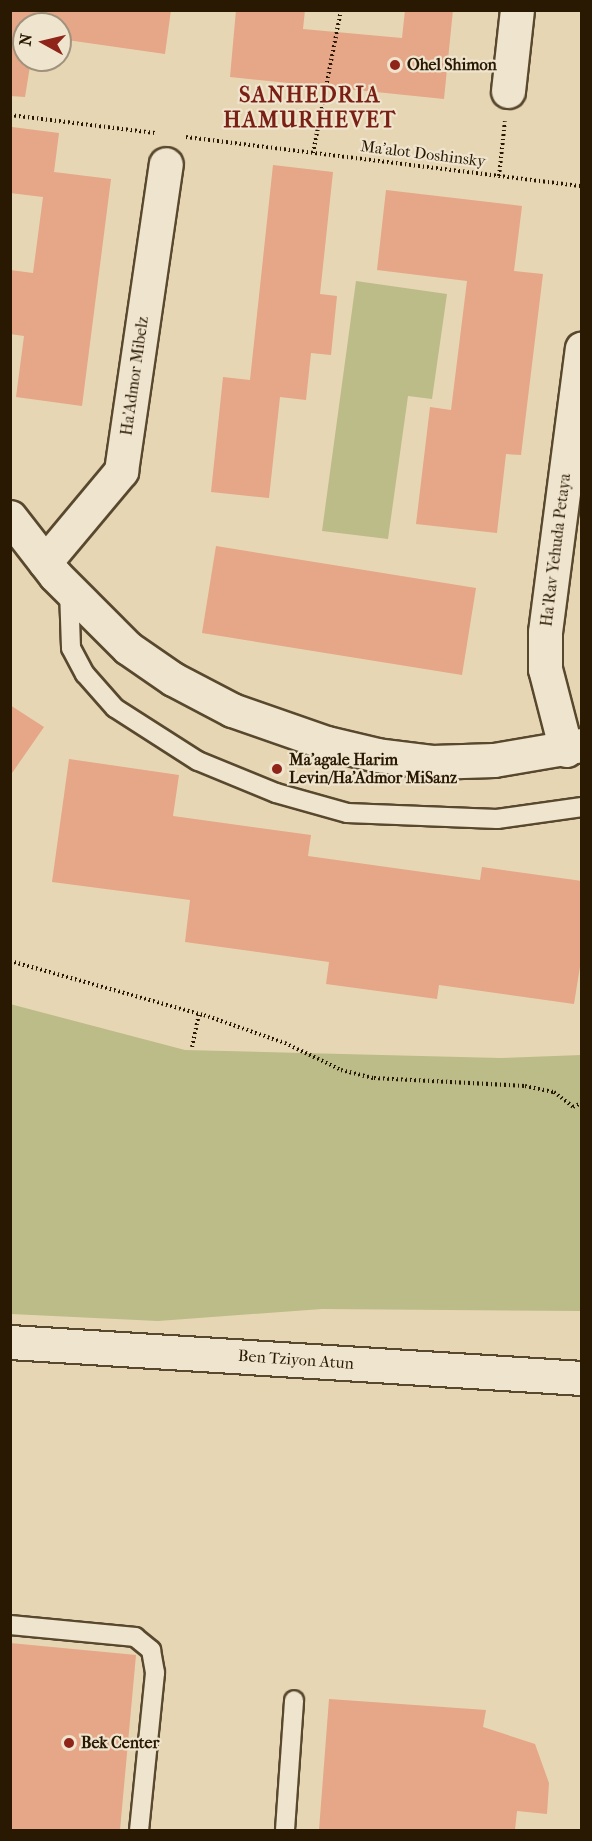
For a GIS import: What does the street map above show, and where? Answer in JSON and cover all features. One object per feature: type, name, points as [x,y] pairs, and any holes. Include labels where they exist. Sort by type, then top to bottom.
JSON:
[{"type":"street","points":[[508,90],[517,10]]},
{"type":"street","name":"Ha'Admor Mibelz","points":[[45,562],[121,471],[173,150]]},
{"type":"street","name":"Ha'Rav Yehuda Petaya","points":[[574,747],[545,669],[545,632],[582,348]]},
{"type":"street","points":[[10,517],[45,562],[128,648],[173,679],[232,710],[327,743],[377,755],[432,762],[494,760],[574,747]]},
{"type":"street","name":"Ben Tziyon Atun","points":[[10,1342],[582,1378]]},
{"type":"lane","points":[[69,588],[71,648],[85,674],[115,708],[198,761],[276,793],[347,813],[497,819],[582,807]]},
{"type":"lane","points":[[10,1625],[135,1637],[151,1650],[155,1673],[139,1830]]},
{"type":"lane","points":[[285,1830],[294,1700]]},
{"type":"path","points":[[313,153],[341,10]]},
{"type":"path","points":[[500,176],[508,90]]},
{"type":"path","points":[[10,115],[158,133]]},
{"type":"path","name":"Ma'alot Doshinsky","points":[[173,150],[313,153],[582,186]]},
{"type":"path","points":[[10,961],[200,1014],[285,1043],[341,1070],[363,1075],[525,1086],[554,1092],[573,1107],[582,1103]]},
{"type":"path","points":[[192,1047],[200,1014]]},
{"type":"green space","points":[[356,281],[447,294],[432,399],[408,396],[388,539],[322,531]]},
{"type":"green space","points":[[10,1004],[185,1050],[500,1058],[581,1055],[581,1311],[322,1309],[158,1321],[11,1314]]},
{"type":"building","points":[[10,10],[171,10],[165,54],[72,41],[72,12],[12,12],[12,72],[29,72],[25,97],[10,96]]},
{"type":"building","points":[[236,10],[305,10],[303,29],[402,38],[405,10],[453,10],[444,99],[230,77]]},
{"type":"building","points":[[12,127],[59,133],[54,172],[111,179],[82,406],[16,397],[24,336],[10,334],[10,270],[33,273],[43,197],[10,193]]},
{"type":"building","points":[[273,165],[333,172],[320,294],[337,296],[331,355],[311,353],[306,400],[280,397],[269,498],[211,492],[223,377],[250,380]]},
{"type":"building","points":[[386,190],[522,206],[514,271],[543,274],[521,455],[506,454],[497,533],[416,524],[430,407],[451,410],[467,281],[377,270]]},
{"type":"building","points":[[216,546],[476,588],[462,675],[202,633]]},
{"type":"building","points":[[10,705],[44,727],[10,776]]},
{"type":"building","points":[[69,759],[179,775],[173,816],[311,835],[308,856],[480,880],[482,867],[582,881],[582,954],[574,1004],[439,985],[437,999],[326,984],[329,962],[185,942],[190,900],[52,882]]},
{"type":"building","name":"Bek Center","points":[[10,1643],[136,1655],[120,1830],[10,1830]]},
{"type":"building","points":[[329,1699],[486,1710],[483,1727],[535,1744],[549,1783],[547,1814],[517,1811],[515,1830],[319,1830]]},
{"type":"place","name":"Ohel Shimon","points":[[395,65]]},
{"type":"place","name":"Ma'agale Harim Levin/Ha'Admor MiSanz","points":[[277,769]]},
{"type":"place","name":"Bek Center","points":[[69,1743]]},
{"type":"district","name":"SANHEDRIA HAMURHEVET","points":[[310,108]]}]
